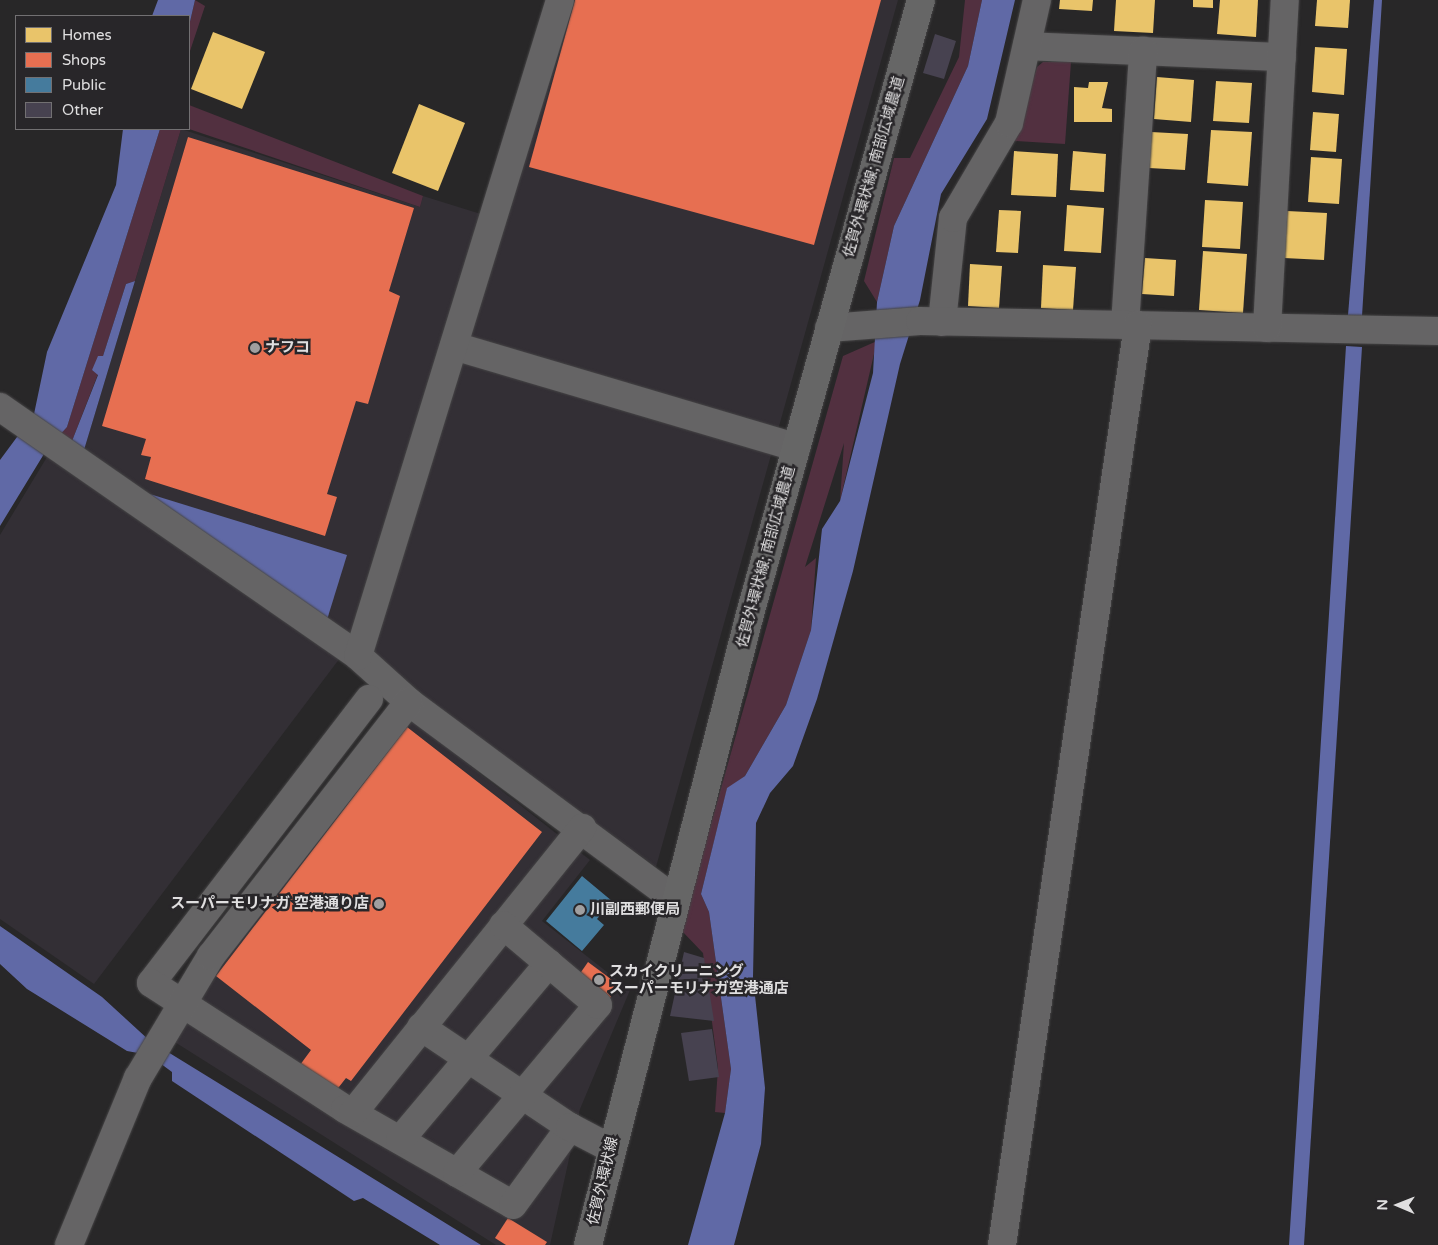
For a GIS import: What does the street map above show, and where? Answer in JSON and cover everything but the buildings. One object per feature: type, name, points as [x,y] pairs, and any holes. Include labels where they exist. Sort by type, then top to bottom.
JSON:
[{"type":"main road","name":"佐賀外環状線; 南部広域農道","points":[[618,1117],[796,446],[921,0]]},
{"type":"main road","name":"佐賀外環状線","points":[[588,1245],[618,1117]]},
{"type":"street","points":[[358,656],[560,0]]},
{"type":"street","points":[[931,321],[954,218],[1009,123],[1037,0]]},
{"type":"street","points":[[1267,328],[1285,0]]},
{"type":"street","points":[[1027,46],[1282,57]]},
{"type":"street","points":[[1002,1245],[1132,325],[1143,51]]},
{"type":"street","points":[[829,328],[931,321],[1438,331]]},
{"type":"street","points":[[454,346],[796,446]]},
{"type":"street","points":[[11,413],[358,656],[409,702],[582,828],[676,900]]},
{"type":"street","points":[[369,698],[151,983],[353,1113],[513,1205],[570,1127]]},
{"type":"street","points":[[69,1245],[153,1050],[211,956],[409,702]]},
{"type":"street","points":[[353,1113],[582,828]]},
{"type":"street","points":[[457,1173],[598,1005],[503,925]]},
{"type":"street","points":[[400,1140],[549,963]]},
{"type":"street","points":[[421,1027],[570,1127],[610,1148]]},
{"type":"shaded area","points":[[195,0],[205,6],[190,51],[190,22]]},
{"type":"shaded area","points":[[571,0],[898,0],[656,867],[84,450],[181,130],[420,207],[423,196],[484,215]]},
{"type":"shaded area","points":[[965,0],[982,0],[968,66],[894,226],[877,302],[864,281],[894,158],[910,158],[959,57]]},
{"type":"shaded area","points":[[1043,62],[1071,62],[1065,144],[1014,141],[1037,67]]},
{"type":"shaded area","points":[[190,105],[423,196],[420,207],[190,129]]},
{"type":"shaded area","points":[[160,130],[181,130],[135,281],[126,284],[103,356],[92,370],[98,374],[72,441],[59,435],[67,427]]},
{"type":"shaded area","points":[[877,341],[840,501],[844,443],[805,567],[816,558],[811,630],[786,705],[745,776],[727,789],[701,894],[709,912],[731,1069],[725,1113],[715,1112],[718,1068],[703,953],[681,930],[843,356]]},
{"type":"shaded area","points":[[50,452],[340,658],[94,984],[0,919],[0,535]]},
{"type":"shaded area","points":[[408,717],[590,860],[542,921],[630,990],[580,1109],[550,1245],[496,1245],[170,1039],[214,965]]},
{"type":"water","points":[[158,0],[195,0],[190,22],[190,15],[152,15]]},
{"type":"water","points":[[982,0],[1015,0],[987,119],[941,194],[920,300],[900,364],[853,571],[817,699],[793,766],[770,793],[756,823],[753,977],[765,1088],[761,1144],[734,1245],[688,1245],[725,1113],[731,1069],[709,912],[701,894],[727,788],[745,776],[786,705],[811,630],[822,529],[840,501],[873,373],[877,302],[894,226],[968,66]]},
{"type":"water","points":[[1374,0],[1382,0],[1362,316],[1348,315]]},
{"type":"water","points":[[123,130],[160,130],[67,427],[47,449],[0,526],[0,460],[34,414],[47,352],[116,185]]},
{"type":"water","points":[[135,281],[84,450],[72,441],[98,375],[92,370],[98,356],[103,356],[126,284]]},
{"type":"water","points":[[1346,346],[1362,347],[1304,1245],[1289,1245]]},
{"type":"water","points":[[140,491],[347,555],[326,623]]},
{"type":"water","points":[[0,926],[102,997],[150,1041],[481,1245],[440,1245],[363,1198],[354,1201],[172,1081],[172,1072],[149,1055],[127,1051],[27,989],[0,964]]},
{"type":"place","name":"ナフコ","points":[[255,348]]},
{"type":"place","name":"スーパーモリナガ 空港通り店","points":[[379,904]]},
{"type":"place","name":"川副西郵便局","points":[[580,910]]},
{"type":"place","name":"スカイクリーニング スーパーモリナガ空港通店","points":[[599,980]]}]
